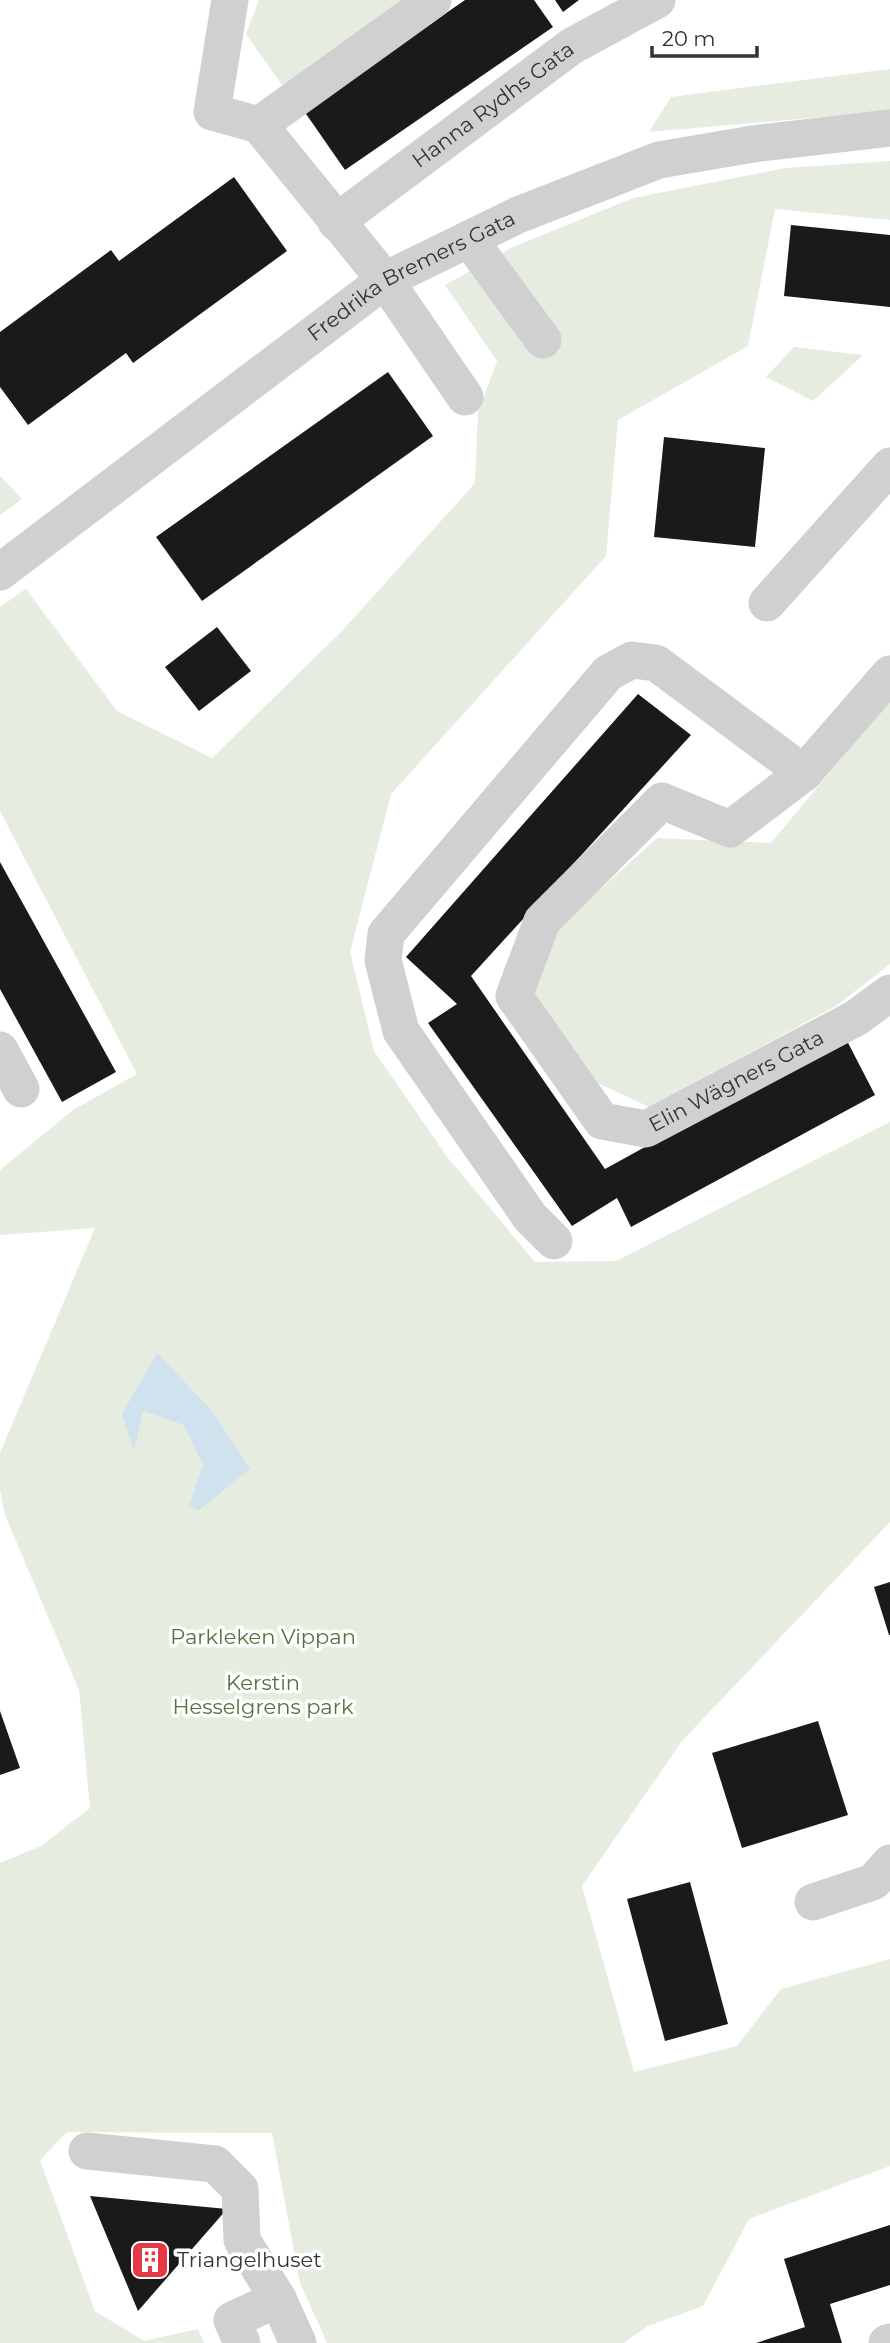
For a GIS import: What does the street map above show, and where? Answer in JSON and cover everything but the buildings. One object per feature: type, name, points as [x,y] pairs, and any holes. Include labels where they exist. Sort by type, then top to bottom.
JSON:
[{"type":"street","points":[[230,0],[212,112],[259,125],[385,280],[465,397]]},
{"type":"street","points":[[259,125],[433,0]]},
{"type":"street","name":"Hanna Rydhs Gata","points":[[336,222],[572,46],[657,0]]},
{"type":"street","name":"Fredrika Bremers Gata","points":[[0,572],[385,280],[518,215],[659,160],[754,144],[890,128]]},
{"type":"street","points":[[469,239],[543,340]]},
{"type":"street","points":[[767,603],[890,466]]},
{"type":"street","points":[[554,1241],[530,1217],[401,1031],[383,960],[386,934],[608,673],[632,660],[656,663],[804,773]]},
{"type":"street","name":"Elin Wägners Gata","points":[[890,674],[804,773],[730,829],[662,801],[542,920],[514,996],[602,1121],[646,1129],[856,1018],[890,993]]},
{"type":"street","points":[[0,1050],[21,1089]]},
{"type":"street","points":[[813,1902],[873,1882],[890,1863]]},
{"type":"street","points":[[86,2151],[215,2164],[240,2189],[242,2240],[278,2299],[298,2343]]},
{"type":"street","points":[[242,2343],[232,2320],[278,2299]]},
{"type":"green space","points":[[259,0],[418,0],[289,95],[246,34]]},
{"type":"green space","points":[[890,69],[890,111],[649,132],[671,97]]},
{"type":"green space","points":[[890,161],[890,220],[775,209],[748,346],[618,420],[606,556],[391,794],[350,952],[374,1051],[448,1158],[535,1262],[616,1261],[890,1122],[890,1522],[682,1741],[582,1886],[634,2072],[737,2046],[781,1989],[890,1959],[890,2166],[749,2219],[703,2306],[648,2326],[623,2343],[327,2343],[300,2283],[272,2133],[67,2132],[40,2160],[95,2311],[144,2341],[198,2329],[204,2343],[0,2343],[0,1863],[41,1846],[90,1808],[79,1690],[5,1515],[0,1490],[0,1453],[95,1228],[0,1235],[0,1170],[73,1110],[137,1074],[0,811],[0,607],[26,589],[117,711],[212,758],[342,631],[475,483],[478,413],[497,361],[445,285],[513,247],[633,198],[786,168]]},
{"type":"green space","points":[[794,347],[863,355],[813,401],[766,377]]},
{"type":"green space","points":[[0,476],[22,499],[0,515]]},
{"type":"green space","points":[[890,700],[890,964],[836,1006],[649,1107],[591,1080],[531,996],[553,932],[657,838],[771,843]]},
{"type":"water","points":[[157,1353],[212,1411],[250,1469],[198,1511],[189,1505],[203,1465],[184,1425],[143,1411],[134,1451],[122,1414]]},
{"type":"place","name":"Triangelhuset","points":[[150,2260]]},
{"type":"park label","name":"Parkleken Vippan","points":[[263,1637]]},
{"type":"park label","name":"Kerstin Hesselgrens park","points":[[263,1695]]}]
